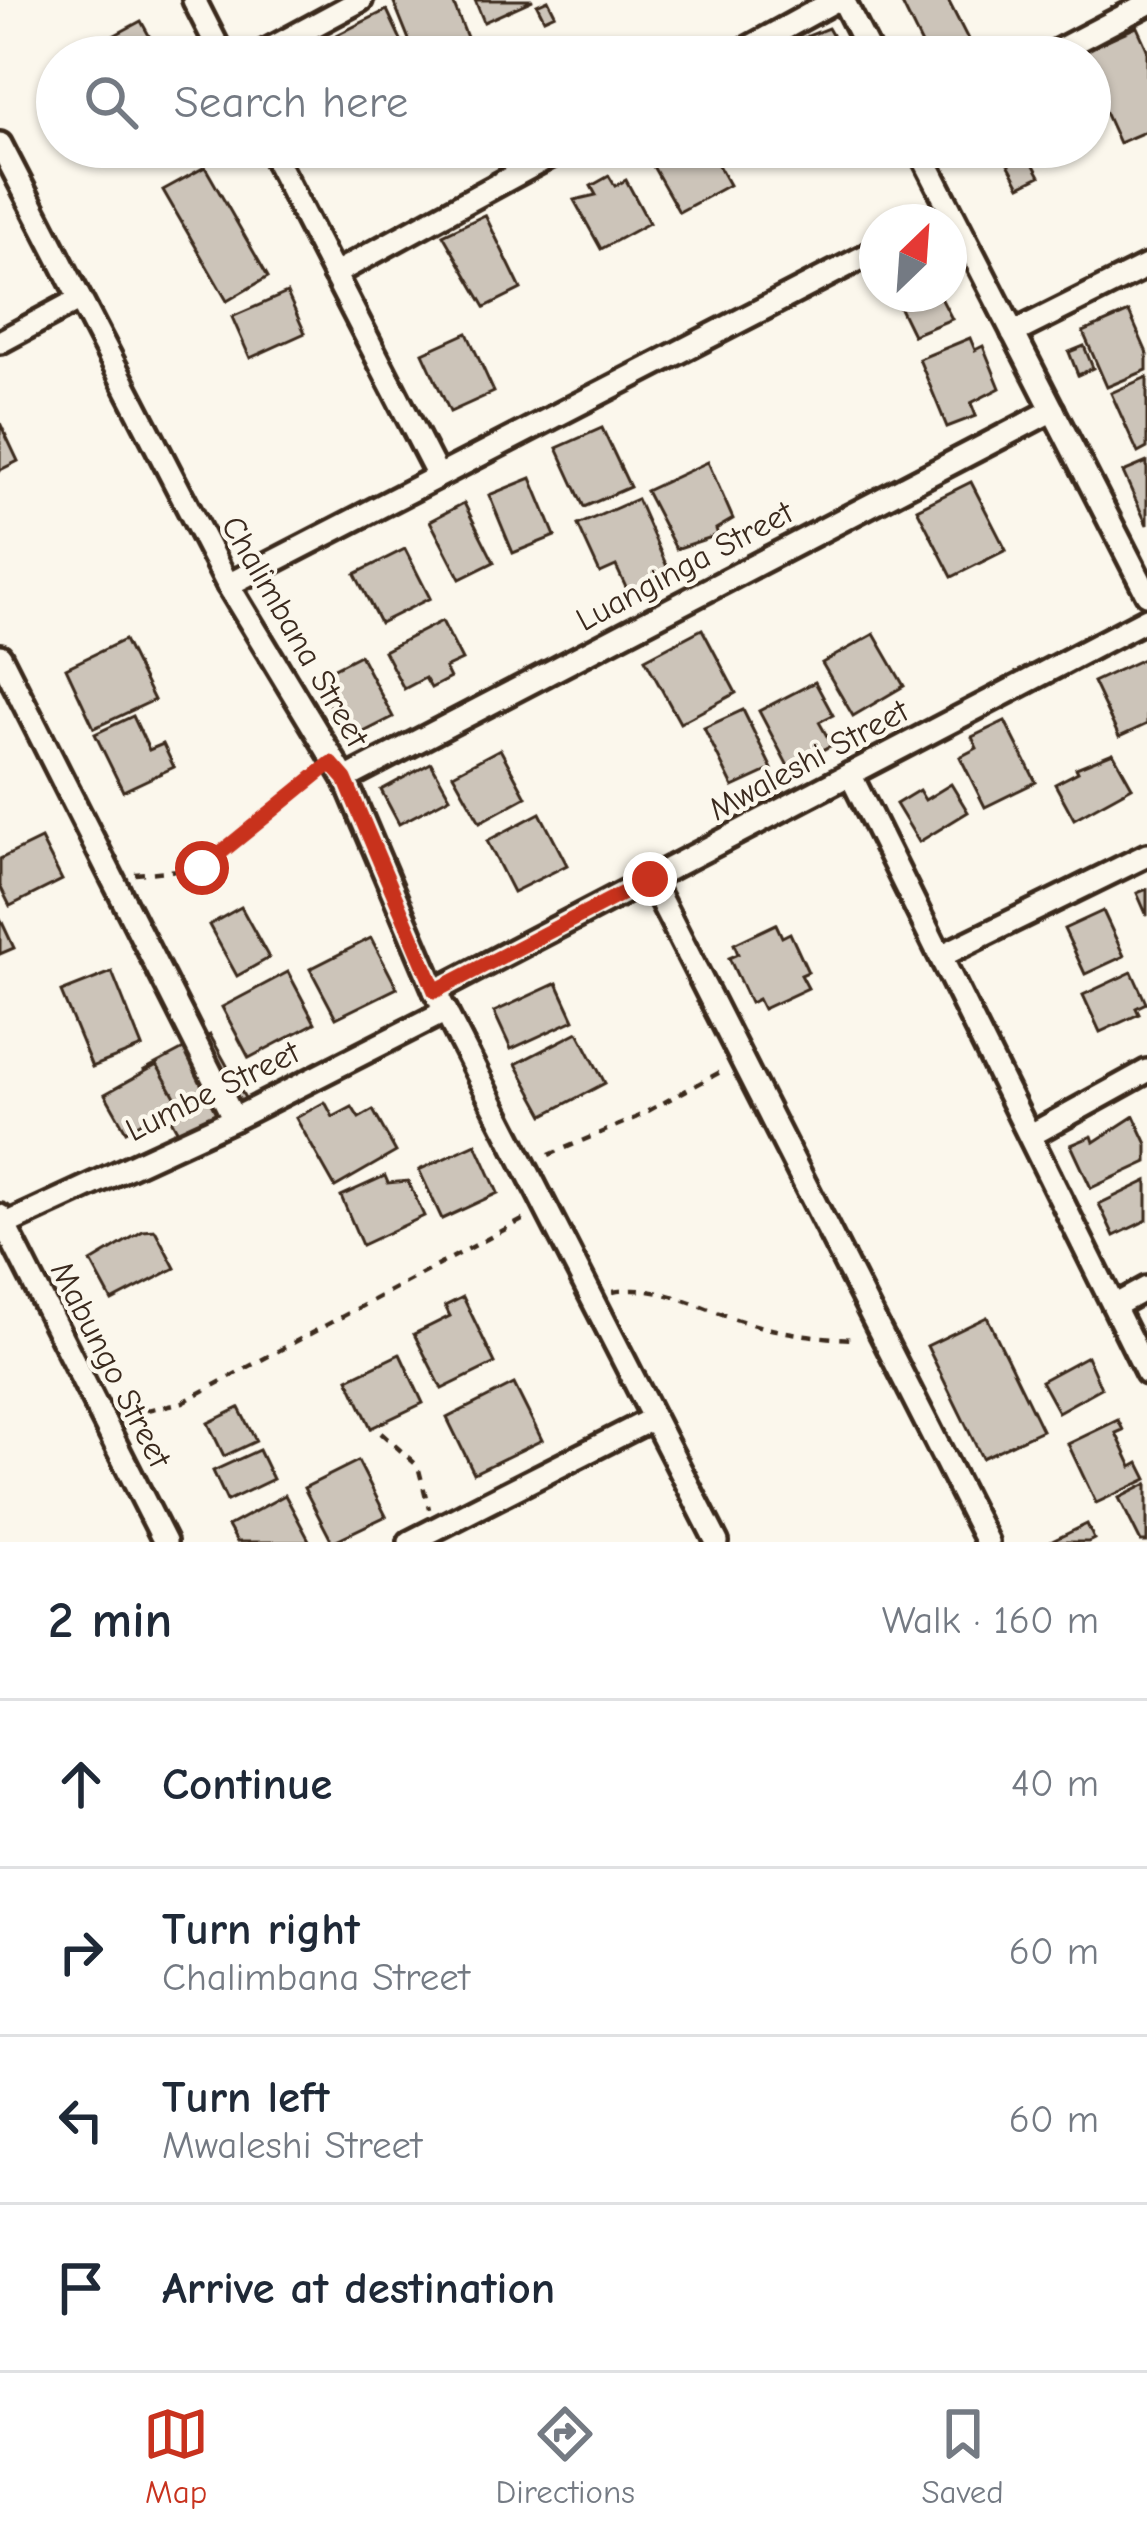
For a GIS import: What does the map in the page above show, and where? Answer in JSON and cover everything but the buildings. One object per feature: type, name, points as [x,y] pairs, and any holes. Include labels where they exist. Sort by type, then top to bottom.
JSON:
[{"type":"street","points":[[194,0],[212,36]]},
{"type":"street","points":[[294,36],[361,0]]},
{"type":"street","points":[[772,36],[840,0],[860,36]]},
{"type":"street","points":[[1086,36],[1147,4]]},
{"type":"street","name":"Chalimbana Street","points":[[0,144],[228,586],[338,771],[440,1001],[717,1542]]},
{"type":"street","points":[[280,168],[438,476]]},
{"type":"street","points":[[334,274],[528,168]]},
{"type":"street","points":[[925,168],[937,204]]},
{"type":"street","points":[[228,586],[859,259]]},
{"type":"street","points":[[967,259],[1013,333],[1147,594]]},
{"type":"street","points":[[1013,333],[1147,266]]},
{"type":"street","points":[[0,342],[80,299]]},
{"type":"street","name":"Luanginga Street","points":[[338,771],[1053,410]]},
{"type":"street","name":"Mwaleshi Street","points":[[440,1001],[650,879],[1147,619]]},
{"type":"street","points":[[0,656],[234,1119]]},
{"type":"street","points":[[850,774],[1147,1373]]},
{"type":"street","points":[[940,956],[1147,855]]},
{"type":"street","points":[[650,879],[987,1542]]},
{"type":"street","name":"Lumbe Street","points":[[2,1220],[234,1119],[440,1001]]},
{"type":"street","points":[[1031,1136],[1147,1071]]},
{"type":"street","name":"Mabungo Street","points":[[2,1220],[165,1542]]},
{"type":"street","points":[[1116,1305],[1147,1288]]},
{"type":"street","points":[[410,1542],[652,1419]]},
{"type":"path","points":[[111,874],[171,874],[202,868],[338,771]]},
{"type":"path","points":[[525,1166],[635,1118],[742,1060]]},
{"type":"path","points":[[102,1420],[183,1402],[547,1206]]},
{"type":"path","points":[[593,1296],[636,1288],[728,1311],[751,1324],[821,1337],[887,1341]]},
{"type":"path","points":[[381,1433],[392,1449],[418,1466],[434,1530]]},
{"type":"route","points":[[202,868],[218,860],[274,806],[331,763],[345,779],[435,991],[650,879]]}]
